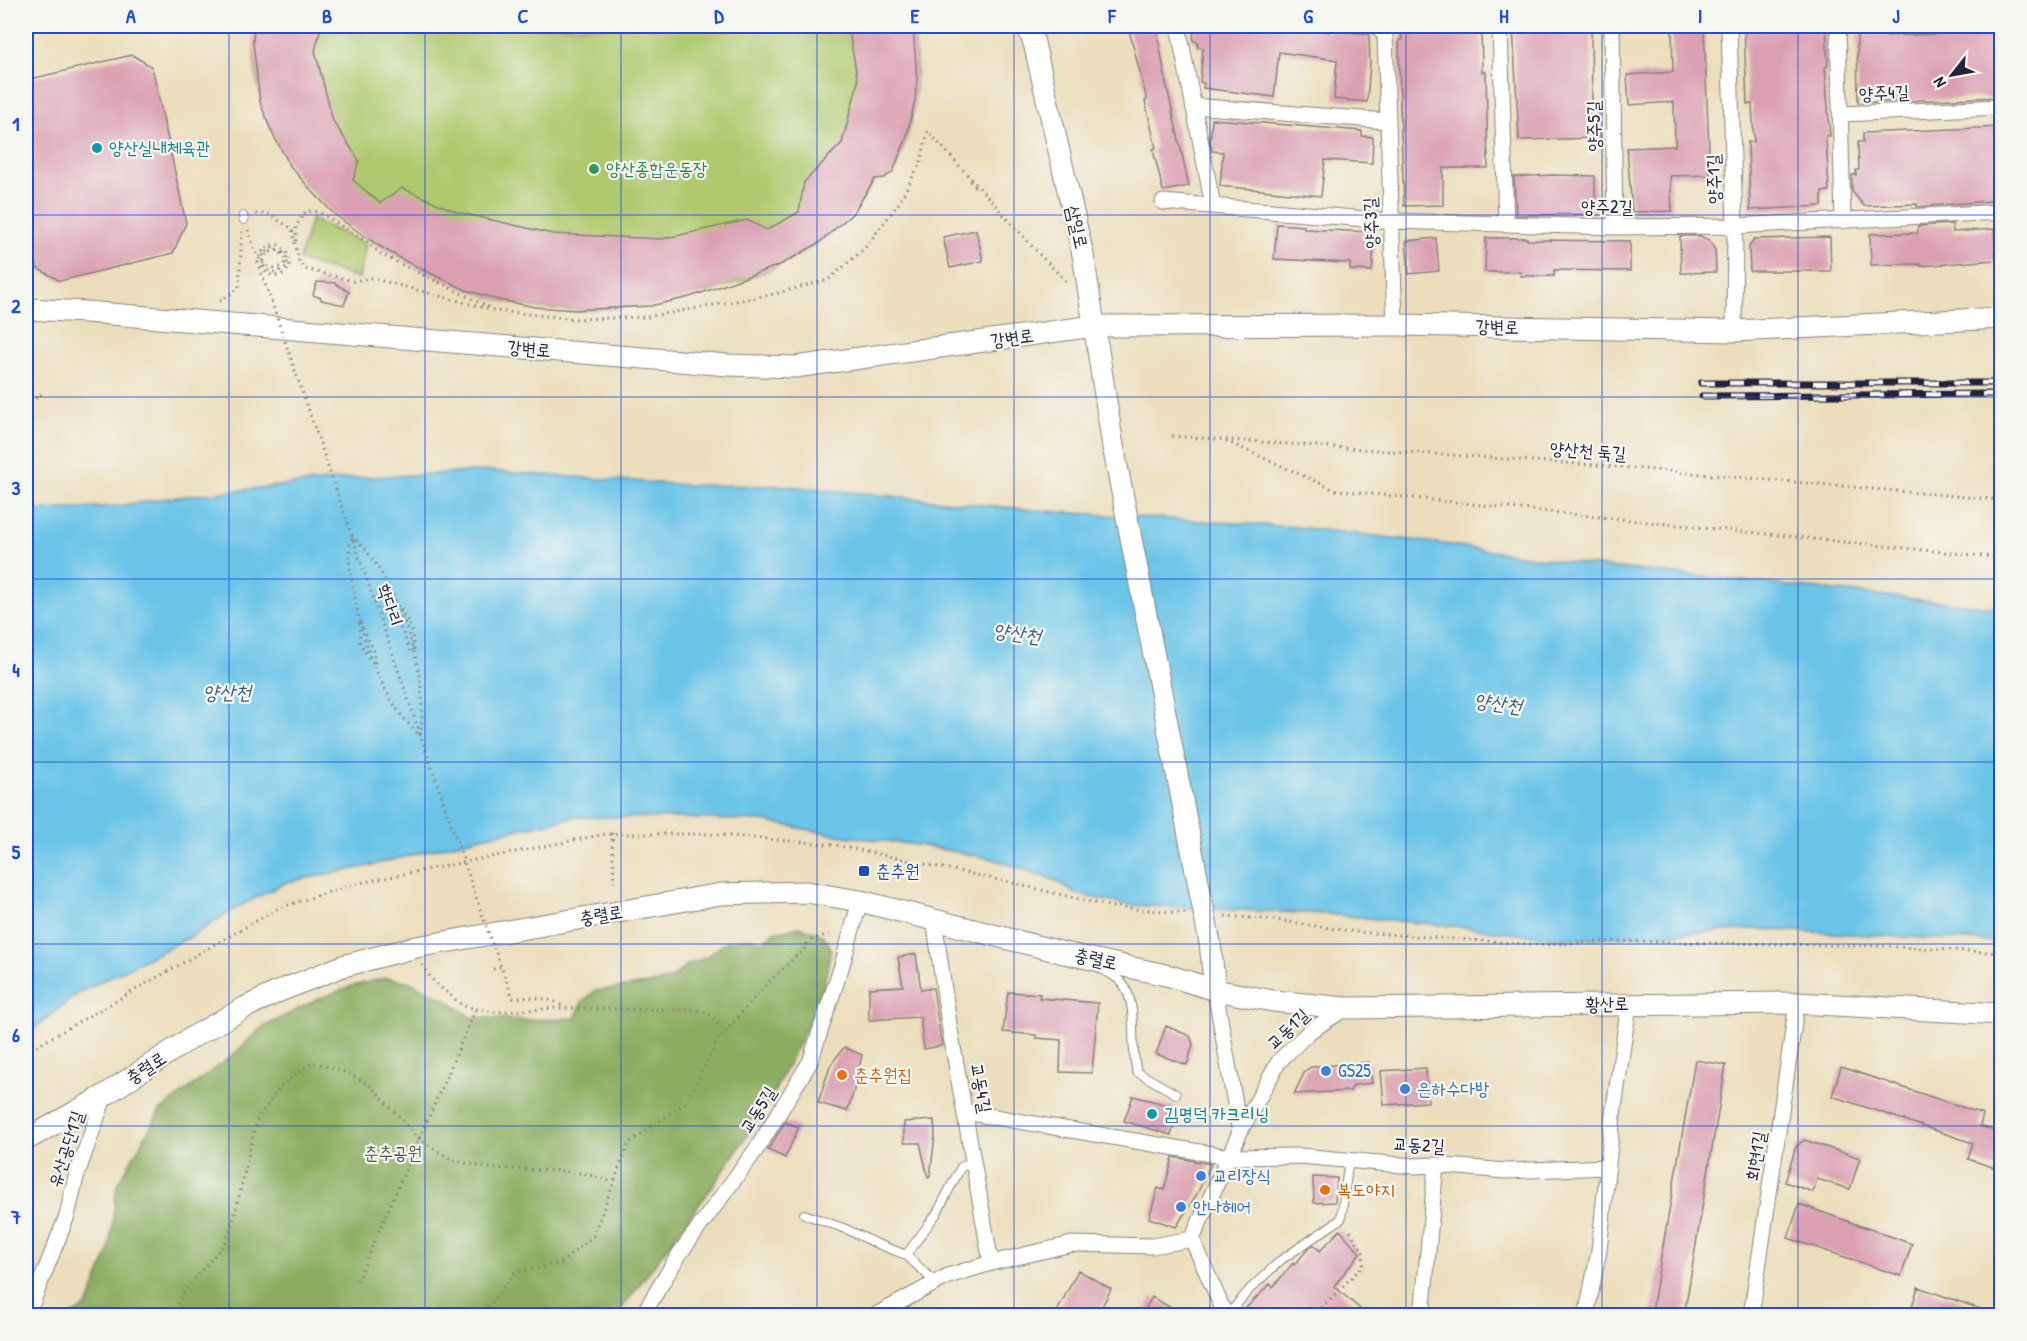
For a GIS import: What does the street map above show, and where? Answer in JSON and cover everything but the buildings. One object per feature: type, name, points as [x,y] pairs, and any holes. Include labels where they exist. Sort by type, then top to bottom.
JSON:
[{"type":"main road","name":"삼일로","points":[[1027,26],[1034,44],[1083,255],[1112,439],[1210,943],[1215,990]]},
{"type":"main road","name":"강변로","points":[[26,309],[728,365],[795,367],[1094,326],[1395,325],[1734,331],[2001,318]]},
{"type":"main road","name":"충렬로","points":[[26,1140],[105,1095],[191,1038],[244,1008],[343,966],[416,946],[721,894],[806,892],[860,901],[1170,976],[1215,990]]},
{"type":"main road","name":"황산로","points":[[1215,990],[1273,1000],[1346,1008],[1797,1003],[2001,1014]]},
{"type":"street","points":[[1178,26],[1213,206]]},
{"type":"street","name":"양주3길","points":[[1377,26],[1385,35],[1395,325]]},
{"type":"street","points":[[1500,26],[1506,225]]},
{"type":"street","name":"양주5길","points":[[1612,26],[1615,227]]},
{"type":"street","name":"양주1길","points":[[1729,26],[1735,226],[1734,331]]},
{"type":"street","points":[[1838,26],[1843,221]]},
{"type":"street","points":[[1193,106],[1388,121]]},
{"type":"street","name":"양주4길","points":[[1841,114],[2001,107]]},
{"type":"street","name":"양주2길","points":[[1163,202],[1390,221],[1615,227],[1735,226],[2001,212]]},
{"type":"street","name":"교동5길","points":[[642,1316],[680,1253],[758,1147],[810,1062],[860,901]]},
{"type":"street","name":"교동4길","points":[[934,919],[949,1024],[991,1263]]},
{"type":"street","points":[[1215,990],[1240,1132]]},
{"type":"street","name":"회현1길","points":[[1751,1316],[1797,1003]]},
{"type":"street","points":[[1586,1316],[1599,1251],[1629,1004]]},
{"type":"street","name":"교동1길","points":[[1192,1239],[1240,1132],[1285,1053],[1310,1031],[1346,1008]]},
{"type":"street","name":"유산공단1길","points":[[27,1316],[67,1216],[76,1177],[105,1095]]},
{"type":"street","name":"교동2길","points":[[965,1112],[1229,1157],[1300,1156],[1505,1171],[1608,1167]]},
{"type":"street","points":[[1422,1316],[1436,1165]]},
{"type":"street","points":[[874,1316],[948,1276],[991,1263],[1072,1244],[1153,1246],[1192,1239],[1227,1316]]},
{"type":"lane","points":[[1080,956],[1122,982],[1131,1002],[1133,1058],[1137,1072],[1176,1094]]},
{"type":"lane","points":[[1227,1316],[1249,1290],[1281,1260],[1341,1219],[1349,1159]]},
{"type":"lane","points":[[906,1255],[936,1213],[961,1167],[974,1161]]},
{"type":"lane","points":[[804,1214],[906,1255],[936,1283]]},
{"type":"path","points":[[220,301],[239,288],[244,218],[255,214],[269,214],[292,229],[299,261],[306,269],[353,281],[370,278],[497,311],[578,319],[647,317],[749,299],[828,280],[864,249],[900,203],[921,161],[928,131],[1067,282]]},
{"type":"path","points":[[957,162],[977,189]]},
{"type":"path","points":[[296,249],[296,226],[306,211],[319,212],[366,241],[382,255],[497,311]]},
{"type":"path","name":"학다리","points":[[249,234],[261,261],[266,266],[271,268],[283,266],[286,262],[284,256],[277,250],[267,253],[264,262],[265,267],[269,271],[283,270],[286,266],[287,258],[278,249],[272,248],[266,251],[262,256],[262,264],[263,270],[269,275],[281,274],[288,269],[291,264],[286,249],[277,244],[270,246],[259,256],[258,263],[510,996],[560,1002],[565,1008]]},
{"type":"path","points":[[26,406],[42,394]]},
{"type":"path","name":"양산천 둑길","points":[[1172,436],[1608,466],[2001,500]]},
{"type":"path","points":[[1221,440],[1335,490],[2001,558]]},
{"type":"path","points":[[414,655],[409,622],[361,543],[352,536],[349,545],[351,574],[360,643],[399,711],[420,736]]},
{"type":"path","points":[[398,605],[401,629],[414,655],[420,680],[422,701],[420,736]]},
{"type":"path","points":[[359,622],[374,651],[375,667]]},
{"type":"path","points":[[612,833],[614,883]]},
{"type":"path","points":[[26,1052],[279,908],[354,884],[612,833],[709,834],[836,845],[1112,907],[1194,914]]},
{"type":"path","points":[[1218,915],[1276,920],[1356,932],[1544,945],[1613,941],[1883,946],[2001,953]]},
{"type":"path","points":[[480,1316],[515,1273],[561,1263],[593,1236],[629,1143],[687,1102],[718,1040],[765,986],[803,952],[808,942],[830,934]]},
{"type":"path","points":[[416,946],[422,965],[434,982],[463,1006],[494,1012],[565,1008],[700,1010],[710,1015],[724,1033]]},
{"type":"path","points":[[493,969],[500,967]]},
{"type":"path","points":[[357,1281],[476,1009]]},
{"type":"path","points":[[176,1316],[177,1306],[185,1291],[225,1243],[232,1226],[257,1119],[282,1085],[313,1062],[348,1073],[371,1086],[419,1139],[452,1160],[488,1168],[586,1174],[613,1182]]},
{"type":"path","points":[[1312,1316],[1363,1266],[1364,1254],[1341,1219]]},
{"type":"green space","name":"양산종합운동장","points":[[254,26],[912,26],[916,58],[916,89],[907,136],[894,170],[886,177],[875,179],[852,213],[823,239],[787,261],[747,279],[704,293],[660,302],[616,308],[574,310],[535,307],[506,302],[478,293],[424,270],[353,228],[323,203],[298,175],[278,143],[264,108],[255,69]]},
{"type":"green space","points":[[311,219],[366,244],[359,278],[299,260]]},
{"type":"green space","name":"춘추공원","points":[[801,927],[824,936],[831,948],[824,986],[815,1010],[769,1102],[715,1183],[617,1315],[71,1315],[87,1306],[109,1251],[117,1185],[160,1111],[235,1053],[261,1028],[318,999],[352,986],[385,978],[407,981],[445,999],[471,1017],[524,1020],[575,1018],[582,1002],[595,991],[671,979],[687,965],[705,958],[727,941],[751,938],[764,942],[773,932]]},
{"type":"water","name":"양산천","points":[[489,471],[687,485],[787,486],[1044,511],[1296,527],[1437,543],[1588,565],[2001,608],[2001,942],[1756,929],[1583,939],[1541,937],[1325,914],[1127,905],[1076,894],[1054,880],[993,859],[918,845],[837,835],[762,821],[576,817],[478,838],[365,867],[287,882],[236,908],[190,937],[80,992],[26,1035],[26,511],[118,506],[168,498],[354,478]]},
{"type":"railway","points":[[1701,383],[2002,383]]},
{"type":"railway","points":[[1702,396],[2002,394]]},
{"type":"place","name":"양산실내체육관","points":[[97,148]]},
{"type":"place","name":"양산종합운동장","points":[[594,169]]},
{"type":"place","name":"춘추원","points":[[864,871]]},
{"type":"place","name":"GS25","points":[[1326,1071]]},
{"type":"place","name":"춘추원집","points":[[842,1075]]},
{"type":"place","name":"은하수다방","points":[[1405,1089]]},
{"type":"place","name":"김명덕 카크리닝","points":[[1152,1114]]},
{"type":"place","name":"교리장식","points":[[1201,1176]]},
{"type":"place","name":"복도야지","points":[[1325,1190]]},
{"type":"place","name":"안나헤어","points":[[1181,1207]]}]
